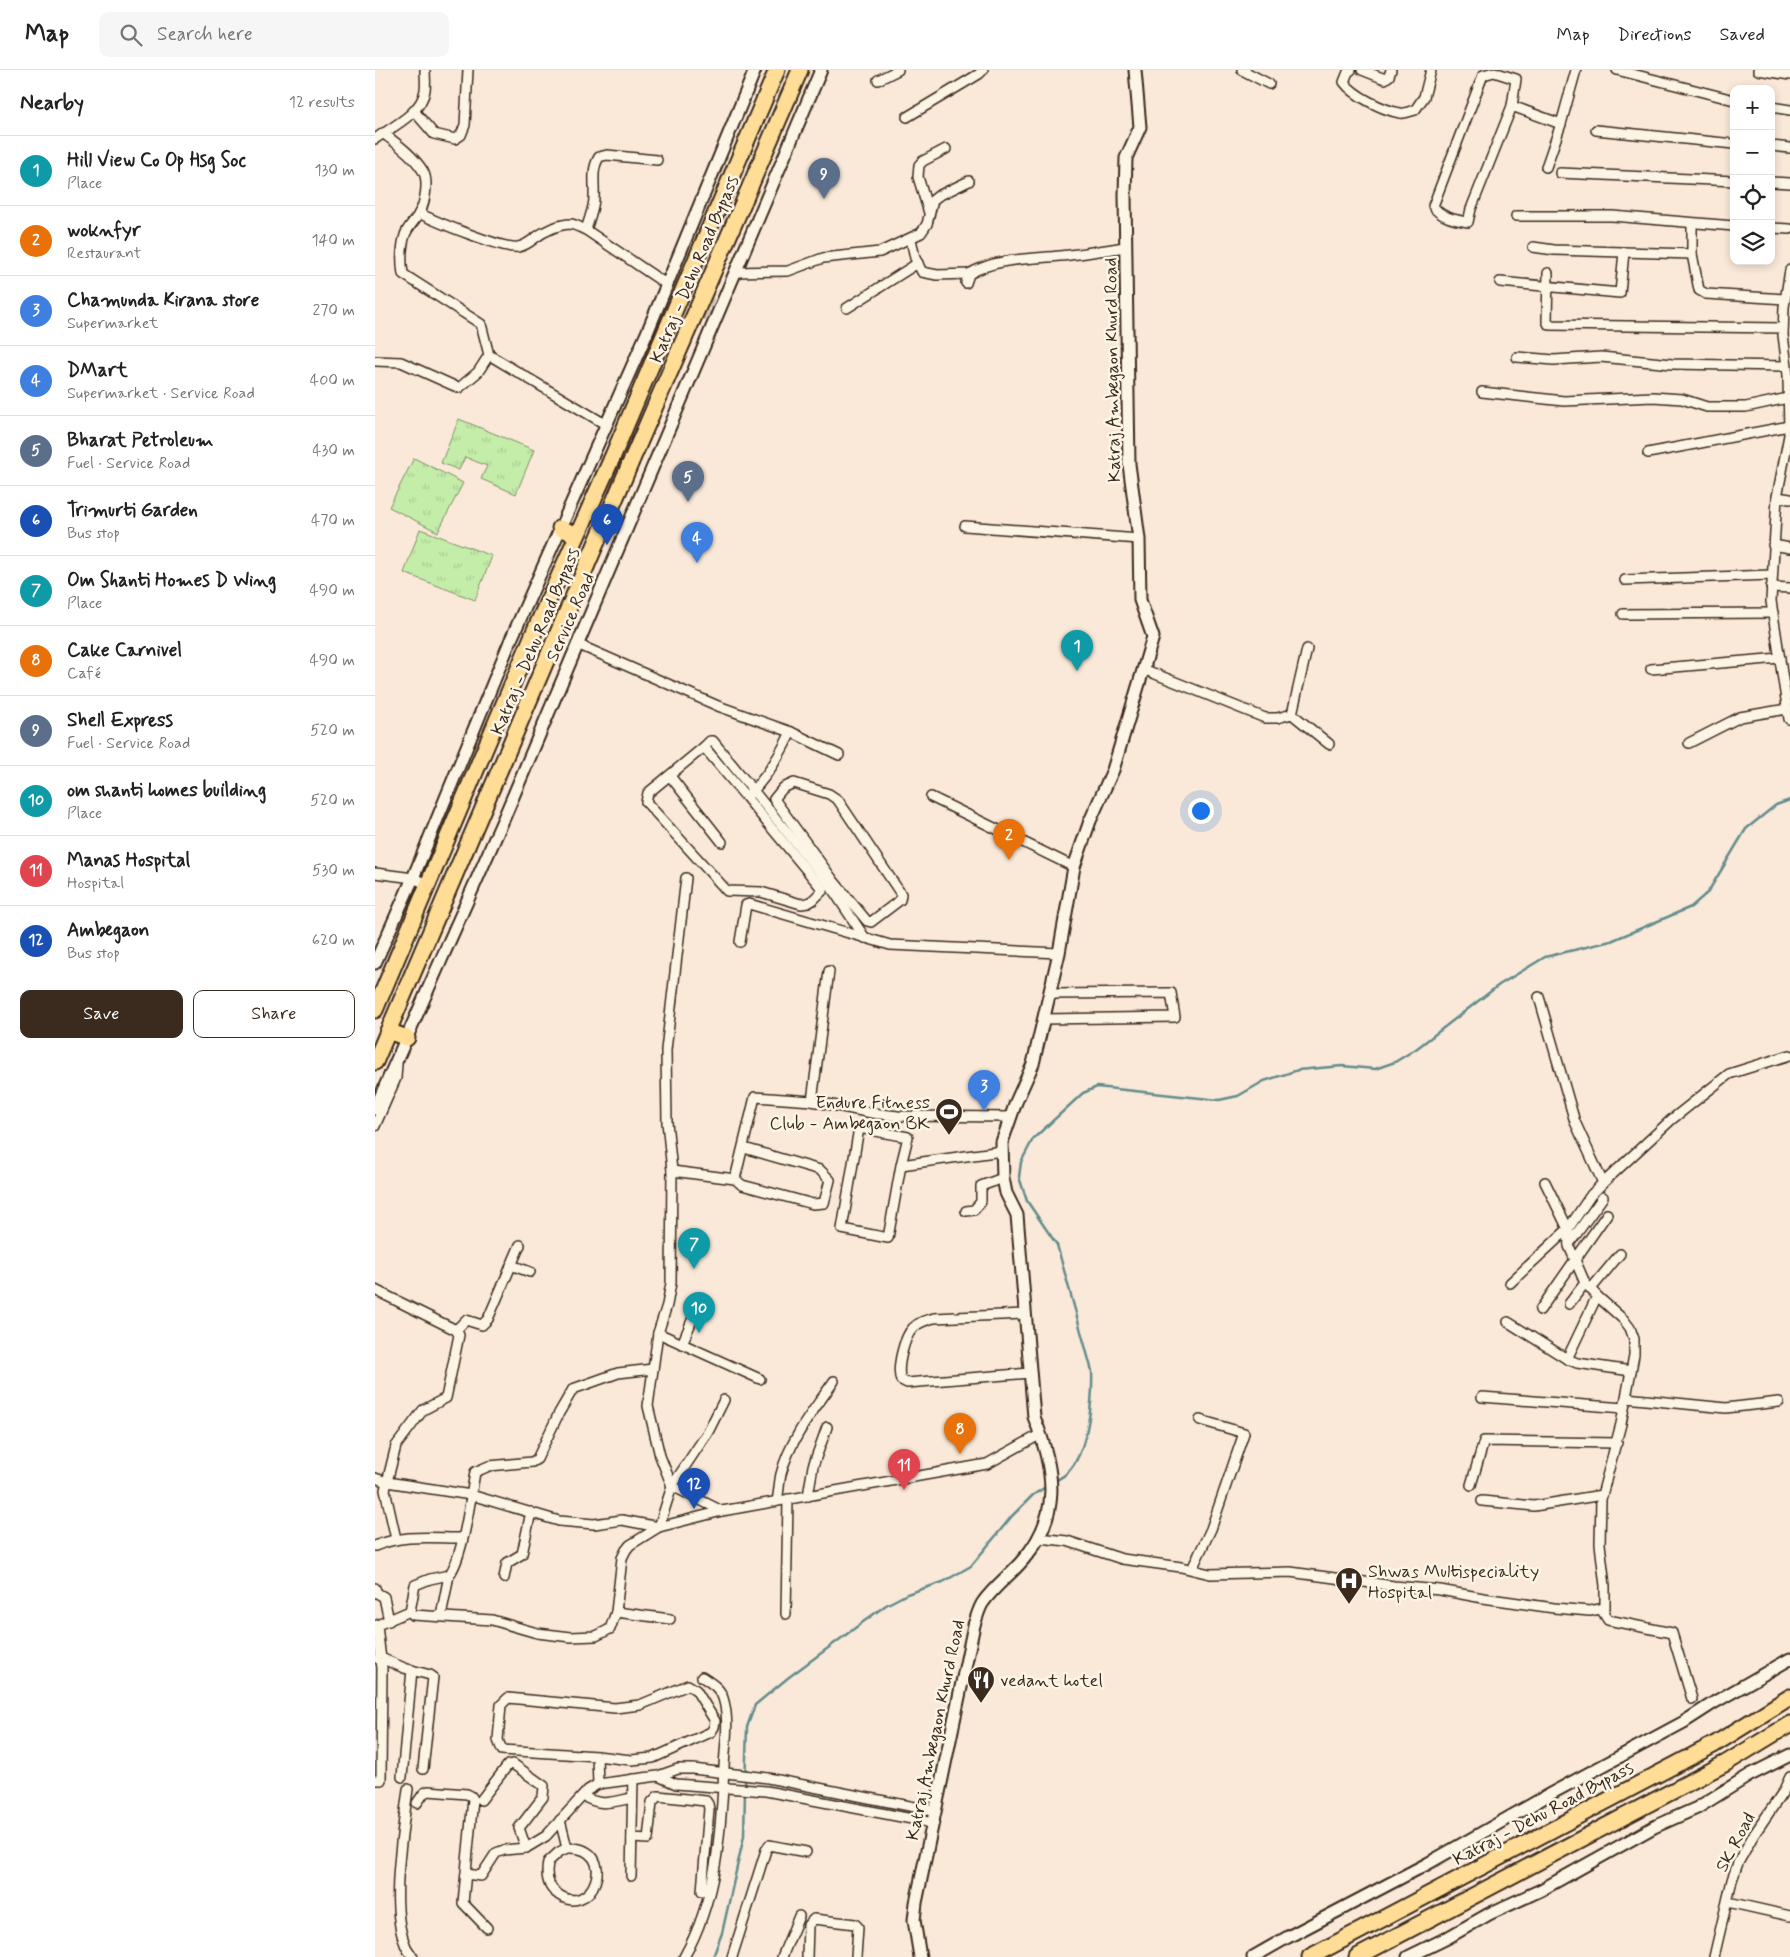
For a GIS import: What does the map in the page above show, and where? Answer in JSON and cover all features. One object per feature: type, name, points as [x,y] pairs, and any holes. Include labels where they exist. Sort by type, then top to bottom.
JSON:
[{"type":"highway","name":"Katraj - Dehu Road Bypass","points":[[375,1010],[427,884],[612,458],[777,70]]},
{"type":"highway","name":"Katraj - Dehu Road Bypass","points":[[375,1062],[800,70]]},
{"type":"highway","points":[[560,528],[577,535]]},
{"type":"highway","points":[[388,1031],[407,1038]]},
{"type":"highway","name":"Katraj - Dehu Road Bypass","points":[[1310,1957],[1715,1744],[1790,1697]]},
{"type":"highway","points":[[1357,1957],[1726,1764],[1790,1724]]},
{"type":"street","points":[[375,139],[414,111],[421,102],[425,90],[425,70]]},
{"type":"street","points":[[414,111],[434,134],[455,139],[461,135],[465,125],[468,70]]},
{"type":"street","points":[[375,963],[413,878],[509,644],[667,284],[755,70]]},
{"type":"street","name":"Service Road","points":[[375,1109],[466,906],[717,306],[735,272],[821,70]]},
{"type":"street","points":[[878,80],[898,70]]},
{"type":"street","points":[[907,117],[983,70]]},
{"type":"street","name":"Katraj Ambegaon Khurd Road","points":[[920,1957],[914,1920],[974,1625],[983,1602],[1021,1562],[1039,1538],[1052,1495],[1049,1465],[1041,1434],[1034,1417],[1017,1215],[1006,1193],[1003,1178],[1002,1142],[1033,1064],[1059,954],[1074,867],[1090,821],[1113,770],[1153,637],[1139,600],[1139,539],[1129,464],[1125,200],[1126,158],[1139,127],[1135,70]]},
{"type":"street","points":[[1243,70],[1269,84]]},
{"type":"street","points":[[1351,70],[1348,72],[1344,82],[1348,88],[1367,100],[1401,114],[1415,110],[1424,97],[1431,70]]},
{"type":"street","points":[[1363,70],[1385,79],[1389,76],[1391,70]]},
{"type":"street","points":[[1546,167],[1561,124],[1576,70]]},
{"type":"street","points":[[1617,70],[1730,99]]},
{"type":"street","points":[[1758,70],[1790,75]]},
{"type":"street","points":[[1494,72],[1517,79],[1512,106],[1471,209],[1468,222],[1453,219],[1437,212],[1433,206],[1483,75],[1494,72]]},
{"type":"street","points":[[1512,106],[1561,124]]},
{"type":"street","points":[[1775,108],[1790,110]]},
{"type":"street","points":[[1596,130],[1730,144]]},
{"type":"street","points":[[383,133],[410,155],[424,173],[426,186],[419,213],[411,222],[405,234],[401,258],[403,274],[481,324],[489,355],[605,424]]},
{"type":"street","points":[[1775,146],[1790,148]]},
{"type":"street","points":[[929,213],[918,177],[919,165],[946,149]]},
{"type":"street","points":[[586,230],[594,199],[593,174],[599,157],[607,155],[657,160]]},
{"type":"street","points":[[1560,173],[1730,181]]},
{"type":"street","points":[[735,272],[788,271],[823,258],[880,252],[921,233],[927,224],[933,200],[969,181]]},
{"type":"street","points":[[1775,182],[1790,183]]},
{"type":"street","points":[[419,213],[432,220],[496,244],[518,248],[528,244],[537,236],[552,228],[572,224],[586,230],[678,290]]},
{"type":"street","points":[[1516,216],[1612,216],[1730,226]]},
{"type":"street","points":[[1692,223],[1692,254],[1699,290],[1706,294],[1785,299]]},
{"type":"street","points":[[1775,228],[1790,230]]},
{"type":"street","points":[[911,239],[922,272],[967,278],[978,269],[995,263],[1084,254],[1126,247]]},
{"type":"street","points":[[1533,247],[1554,250],[1692,254]]},
{"type":"street","points":[[1500,282],[1620,293],[1624,252]]},
{"type":"street","points":[[847,308],[918,263]]},
{"type":"street","points":[[1689,743],[1741,717],[1788,714],[1786,675],[1780,658],[1771,587],[1777,497],[1788,454],[1788,372],[1783,328],[1790,270]]},
{"type":"street","points":[[1548,273],[1547,321],[1549,325],[1783,328]]},
{"type":"street","points":[[661,298],[674,302]]},
{"type":"street","points":[[375,361],[401,362],[459,388],[478,372],[489,355]]},
{"type":"street","points":[[1517,357],[1554,360],[1601,357],[1788,372]]},
{"type":"street","points":[[1482,392],[1564,401],[1653,397],[1682,399],[1707,407],[1746,407],[1788,398]]},
{"type":"street","points":[[1647,454],[1789,426]]},
{"type":"street","points":[[1777,497],[1790,499]]},
{"type":"street","points":[[965,526],[1139,539]]},
{"type":"street","points":[[1773,545],[1790,548]]},
{"type":"street","points":[[1625,580],[1772,575]]},
{"type":"street","points":[[1771,587],[1790,588]]},
{"type":"street","points":[[1623,614],[1773,613]]},
{"type":"street","points":[[577,644],[718,706],[791,732],[839,754]]},
{"type":"street","points":[[1292,714],[1307,649]]},
{"type":"street","points":[[1651,669],[1780,658]]},
{"type":"street","points":[[1143,669],[1265,718],[1277,718],[1292,714]]},
{"type":"street","points":[[1292,714],[1329,744]]},
{"type":"street","points":[[746,797],[754,790],[782,751],[791,732]]},
{"type":"street","points":[[828,885],[808,903],[801,904],[761,892],[727,891],[646,802],[648,793],[713,741],[828,885],[865,938]]},
{"type":"street","points":[[704,747],[746,797],[828,885],[868,923],[901,898],[901,894],[838,800],[829,794],[799,783],[789,784],[775,799],[828,885]]},
{"type":"street","points":[[670,776],[722,842]]},
{"type":"street","points":[[931,797],[1074,867]]},
{"type":"street","points":[[375,873],[413,878],[427,884]]},
{"type":"street","points":[[685,878],[666,1050],[667,1122],[673,1171],[671,1283],[658,1333],[649,1406],[660,1456],[672,1486],[722,1511]]},
{"type":"street","points":[[740,942],[746,905],[749,904],[890,945],[1059,954]]},
{"type":"street","points":[[812,1101],[829,971]]},
{"type":"street","points":[[1044,1019],[1175,1017],[1171,993],[1050,994]]},
{"type":"street","points":[[1539,997],[1575,1122],[1603,1183]]},
{"type":"street","points":[[1510,1283],[1568,1229],[1591,1195],[1671,1120],[1729,1074],[1790,1054]]},
{"type":"street","points":[[375,1126],[396,1078],[397,1058]]},
{"type":"street","points":[[735,1179],[755,1097],[812,1101],[872,1113],[898,1116],[1011,1117]]},
{"type":"street","points":[[859,1128],[907,1137],[901,1165],[888,1238],[842,1229],[859,1128]]},
{"type":"street","points":[[673,1171],[735,1179],[742,1185],[813,1204],[824,1203],[830,1180],[820,1170],[743,1148]]},
{"type":"street","points":[[901,1165],[1002,1151]]},
{"type":"street","points":[[967,1211],[975,1210],[981,1202],[981,1186],[1003,1178]]},
{"type":"street","points":[[1039,1538],[1067,1541],[1122,1559],[1191,1569],[1210,1574],[1290,1572],[1394,1586],[1440,1590],[1554,1608],[1590,1611],[1605,1608],[1605,1586],[1600,1544],[1602,1495],[1617,1443],[1635,1355],[1633,1340],[1630,1328],[1591,1289],[1574,1260],[1569,1244],[1568,1229],[1545,1182]]},
{"type":"street","points":[[1569,1244],[1603,1197]]},
{"type":"street","points":[[1540,1310],[1607,1214]]},
{"type":"street","points":[[456,1330],[466,1320],[482,1325],[485,1322],[520,1245]]},
{"type":"street","points":[[1569,1304],[1591,1289],[1620,1254]]},
{"type":"street","points":[[511,1265],[530,1272]]},
{"type":"street","points":[[1567,1359],[1591,1289]]},
{"type":"street","points":[[375,1290],[456,1330],[459,1335],[445,1398],[439,1404],[423,1410],[396,1446],[387,1482],[386,1495],[396,1539]]},
{"type":"street","points":[[1025,1314],[934,1318],[920,1322],[911,1329],[899,1362],[898,1374],[901,1380],[907,1382],[1030,1373]]},
{"type":"street","points":[[682,1344],[693,1318]]},
{"type":"street","points":[[1508,1322],[1567,1359],[1577,1363],[1631,1371]]},
{"type":"street","points":[[658,1333],[761,1379]]},
{"type":"street","points":[[441,1616],[449,1575],[454,1569],[462,1538],[475,1472],[489,1466],[532,1462],[537,1459],[573,1389],[618,1373],[653,1369]]},
{"type":"street","points":[[777,1501],[781,1475],[788,1454],[798,1433],[834,1381]]},
{"type":"street","points":[[1482,1397],[1624,1408]]},
{"type":"street","points":[[1626,1398],[1727,1408],[1779,1402]]},
{"type":"street","points":[[659,1528],[672,1486],[708,1432],[724,1400]]},
{"type":"street","points":[[1191,1569],[1211,1529],[1244,1433],[1200,1420]]},
{"type":"street","points":[[808,1496],[813,1466],[827,1427]]},
{"type":"street","points":[[413,1615],[501,1621],[537,1632],[579,1637],[603,1634],[610,1629],[616,1612],[622,1558],[625,1550],[659,1528],[722,1511],[987,1464],[1041,1434]]},
{"type":"street","points":[[1471,1485],[1484,1441],[1617,1443]]},
{"type":"street","points":[[375,1478],[387,1482],[471,1495],[559,1521],[594,1524],[622,1520],[659,1528]]},
{"type":"street","points":[[1481,1501],[1534,1506],[1602,1495]]},
{"type":"street","points":[[786,1614],[788,1499]]},
{"type":"street","points":[[504,1578],[507,1563],[522,1554],[531,1512]]},
{"type":"street","points":[[375,1546],[396,1539],[462,1538]]},
{"type":"street","points":[[375,1780],[381,1780],[376,1626],[410,1611],[415,1585],[430,1579],[449,1575]]},
{"type":"street","points":[[375,1588],[377,1594],[384,1597],[389,1621]]},
{"type":"street","points":[[1601,1609],[1608,1620],[1672,1634],[1691,1699]]},
{"type":"street","points":[[616,1612],[670,1619]]},
{"type":"street","points":[[378,1659],[430,1674],[433,1682],[423,1769]]},
{"type":"street","points":[[1253,1957],[1288,1936],[1427,1864],[1559,1789],[1684,1722],[1731,1692],[1790,1659]]},
{"type":"street","points":[[402,1777],[412,1670]]},
{"type":"street","points":[[684,1957],[695,1938],[714,1877],[728,1772],[727,1722],[723,1699],[719,1690],[702,1677]]},
{"type":"street","points":[[688,1685],[696,1690],[715,1721],[711,1732],[653,1758],[631,1760],[597,1756],[502,1750],[498,1740],[501,1705],[508,1698],[615,1708],[640,1706],[688,1685]]},
{"type":"street","points":[[1408,1957],[1447,1938],[1489,1914],[1541,1890],[1654,1827],[1697,1808],[1750,1775],[1790,1755]]},
{"type":"street","points":[[597,1756],[598,1784]]},
{"type":"street","points":[[481,1800],[508,1765],[513,1764],[517,1766],[544,1786],[543,1797],[519,1828],[526,1848]]},
{"type":"street","points":[[466,1874],[481,1876],[497,1853],[504,1850],[526,1848],[539,1841],[588,1790],[598,1784],[659,1776],[678,1769],[693,1768],[767,1778],[934,1817]]},
{"type":"street","points":[[659,1776],[676,1784],[766,1791],[934,1817]]},
{"type":"street","name":"SK Road","points":[[1714,1957],[1732,1880],[1738,1863],[1753,1836],[1783,1792],[1790,1777]]},
{"type":"street","points":[[631,1876],[633,1778]]},
{"type":"street","points":[[408,1789],[399,1862],[397,1913],[405,1944],[413,1957]]},
{"type":"street","points":[[417,1803],[424,1793],[428,1791],[471,1796],[473,1803],[463,1902],[487,1928]]},
{"type":"street","points":[[583,1796],[603,1804],[632,1798]]},
{"type":"street","points":[[632,1838],[648,1839],[652,1802],[658,1796],[706,1801],[709,1809],[702,1891]]},
{"type":"street","points":[[560,1820],[567,1848]]},
{"type":"street","points":[[732,1957],[769,1845],[806,1852]]},
{"type":"street","points":[[567,1848],[585,1851],[591,1856],[597,1867],[596,1885],[587,1895],[579,1898],[566,1898],[558,1894],[547,1880],[548,1862],[559,1852],[567,1848]]},
{"type":"street","points":[[1728,1902],[1790,1916]]},
{"type":"street","points":[[782,1957],[799,1916]]},
{"type":"street","points":[[807,1957],[809,1925],[814,1919],[855,1924],[858,1927],[856,1957]]},
{"type":"green space","points":[[459,419],[534,450],[516,494],[481,479],[487,466],[465,457],[459,470],[441,463]]},
{"type":"green space","points":[[414,458],[463,483],[438,532],[389,507]]},
{"type":"green space","points":[[420,529],[492,556],[475,600],[404,573]]},
{"type":"waterway","points":[[1053,1482],[1067,1473],[1080,1453],[1088,1425],[1092,1371],[1057,1245],[1027,1201],[1019,1177],[1021,1162],[1033,1139],[1083,1093],[1097,1087],[1219,1100],[1238,1096],[1264,1081],[1298,1070],[1342,1066],[1375,1069],[1395,1062],[1416,1049],[1499,985],[1545,957],[1611,941],[1691,907],[1708,892],[1746,829],[1776,805],[1790,800]]},
{"type":"waterway","points":[[745,1786],[747,1727],[755,1705],[789,1677],[886,1605],[907,1594],[943,1582],[971,1566],[1012,1516],[1033,1495],[1047,1486]]},
{"type":"waterway","points":[[713,1957],[722,1933],[744,1836],[745,1792]]},
{"type":"tunnel","points":[[678,290],[713,304]]},
{"type":"tunnel","points":[[674,302],[709,316]]},
{"type":"place","name":"Shell Express","points":[[824,199]]},
{"type":"place","name":"Bharat Petroleum","points":[[688,502]]},
{"type":"place","name":"Trimurti Garden","points":[[607,545]]},
{"type":"place","name":"DMart","points":[[697,563]]},
{"type":"place","name":"Hill View Co Op Hsg Soc","points":[[1077,671]]},
{"type":"place","name":"woknfyr","points":[[1009,860]]},
{"type":"place","name":"Chamunda Kirana store","points":[[984,1111]]},
{"type":"place","name":"Endure Fitness Club - Ambegaon BK","points":[[949,1136]]},
{"type":"place","name":"Om Shanti Homes D Wing","points":[[694,1269]]},
{"type":"place","name":"om shanti homes building","points":[[699,1333]]},
{"type":"place","name":"Cake Carnivel","points":[[960,1454]]},
{"type":"place","name":"Manas Hospital","points":[[904,1490]]},
{"type":"place","name":"Ambegaon","points":[[694,1509]]},
{"type":"place","name":"Shwas Multispeciality Hospital","points":[[1349,1605]]},
{"type":"place","name":"vedant hotel","points":[[981,1704]]}]
